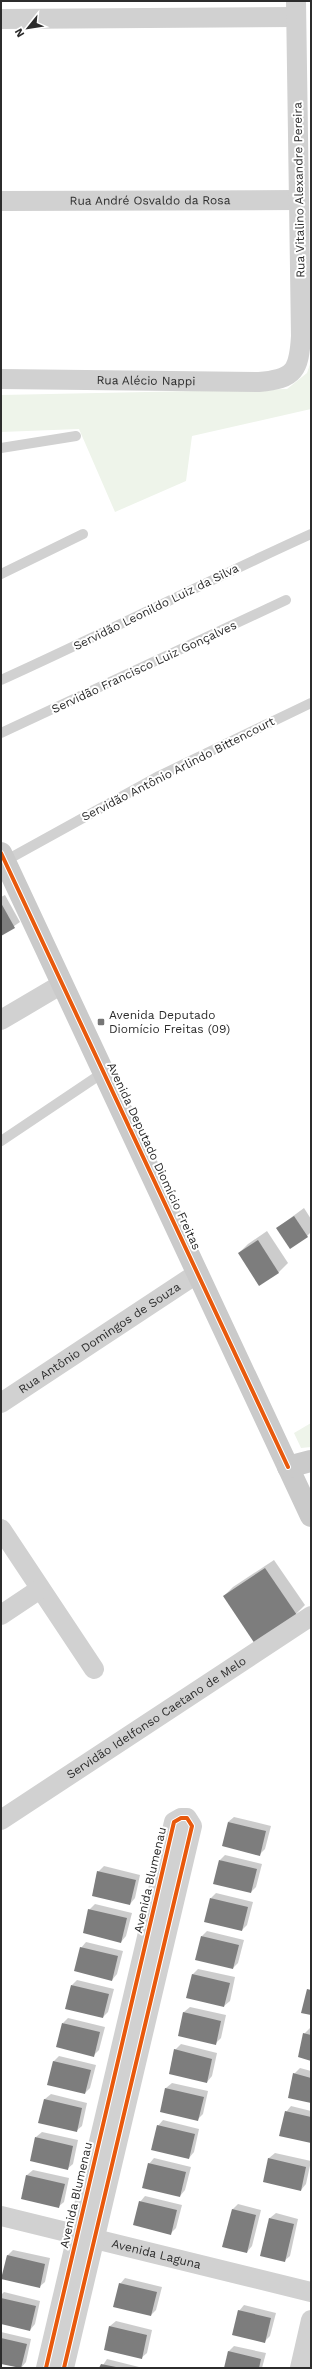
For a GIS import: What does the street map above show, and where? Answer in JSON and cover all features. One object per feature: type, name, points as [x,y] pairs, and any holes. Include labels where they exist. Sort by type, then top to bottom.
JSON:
[{"type":"street","points":[[1,19],[296,9]]},
{"type":"street","name":"Rua Vitalino Alexandre Pereira","points":[[290,376],[296,368],[300,354],[301,336],[296,9]]},
{"type":"street","name":"Rua André Osvaldo da Rosa","points":[[1,201],[299,200]]},
{"type":"street","name":"Rua Alécio Nappi","points":[[1,379],[259,382],[274,381],[290,376]]},
{"type":"street","name":"Avenida Deputado Diomício Freitas","points":[[3,857],[311,1516]]},
{"type":"street","points":[[1,1020],[62,984]]},
{"type":"street","name":"Rua Antônio Domingos de Souza","points":[[1,1403],[198,1273]]},
{"type":"street","points":[[288,1468],[311,1461]]},
{"type":"street","points":[[1,1529],[94,1669]]},
{"type":"street","points":[[1,1615],[40,1589]]},
{"type":"street","name":"Servidão Idelfonso Caetano de Melo","points":[[1,1820],[311,1616]]},
{"type":"street","name":"Avenida Blumenau","points":[[46,2368],[86,2237],[192,1826],[187,1818],[181,1818],[174,1822],[86,2237],[64,2368]]},
{"type":"street","name":"Avenida Laguna","points":[[1,2216],[311,2292]]},
{"type":"street","points":[[300,2368],[311,2320]]},
{"type":"lane","points":[[1,448],[76,436]]},
{"type":"lane","points":[[1,574],[83,534]]},
{"type":"lane","name":"Servidão Leonildo Luiz da Silva","points":[[1,680],[83,643],[208,580],[311,534]]},
{"type":"lane","name":"Servidão Francisco Luiz Gonçalves","points":[[1,733],[286,600]]},
{"type":"lane","name":"Servidão Antônio Arlindo Bittencourt","points":[[3,857],[159,776],[311,703]]},
{"type":"lane","points":[[1,1141],[104,1072]]},
{"type":"shaded area","points":[[311,361],[311,409],[192,436],[186,481],[115,512],[79,429],[1,432],[1,395],[287,389],[307,373]]},
{"type":"shaded area","points":[[311,1423],[311,1447],[301,1448],[294,1433]]},
{"type":"building","points":[[1,903],[15,928],[1,936]]},
{"type":"building","points":[[294,1216],[308,1237],[290,1249],[276,1228]]},
{"type":"building","points":[[258,1240],[279,1273],[259,1286],[238,1253]]},
{"type":"building","points":[[265,1568],[297,1615],[255,1644],[223,1596]]},
{"type":"building","points":[[228,1822],[266,1831],[260,1856],[222,1846]]},
{"type":"building","points":[[219,1860],[257,1869],[251,1893],[213,1884]]},
{"type":"building","points":[[97,1871],[136,1880],[130,1905],[92,1896]]},
{"type":"building","points":[[210,1898],[248,1907],[242,1931],[204,1922]]},
{"type":"building","points":[[88,1909],[127,1918],[121,1943],[83,1933]]},
{"type":"building","points":[[201,1936],[239,1945],[233,1969],[195,1960]]},
{"type":"building","points":[[80,1947],[118,1956],[112,1981],[74,1971]]},
{"type":"building","points":[[192,1974],[230,1983],[224,2007],[186,1998]]},
{"type":"building","points":[[71,1985],[109,1994],[103,2018],[65,2009]]},
{"type":"building","points":[[307,1989],[311,1990],[311,2015],[301,2013]]},
{"type":"building","points":[[183,2012],[221,2021],[216,2045],[178,2036]]},
{"type":"building","points":[[62,2023],[100,2032],[94,2057],[56,2047]]},
{"type":"building","points":[[303,2033],[311,2035],[311,2061],[298,2057]]},
{"type":"building","points":[[174,2049],[212,2059],[207,2083],[169,2074]]},
{"type":"building","points":[[53,2061],[91,2070],[85,2094],[47,2085]]},
{"type":"building","points":[[293,2073],[311,2078],[311,2103],[288,2098]]},
{"type":"building","points":[[165,2088],[204,2097],[198,2121],[160,2112]]},
{"type":"building","points":[[44,2099],[82,2108],[77,2132],[38,2123]]},
{"type":"building","points":[[285,2111],[311,2117],[311,2143],[279,2136]]},
{"type":"building","points":[[157,2125],[195,2134],[189,2159],[151,2150]]},
{"type":"building","points":[[35,2137],[73,2146],[68,2170],[30,2161]]},
{"type":"building","points":[[268,2158],[306,2167],[301,2191],[263,2182]]},
{"type":"building","points":[[148,2163],[186,2172],[180,2197],[142,2188]]},
{"type":"building","points":[[26,2175],[65,2184],[59,2208],[21,2199]]},
{"type":"building","points":[[139,2201],[177,2210],[171,2235],[133,2225]]},
{"type":"building","points":[[232,2209],[256,2215],[247,2253],[222,2247]]},
{"type":"building","points":[[269,2218],[294,2224],[285,2262],[260,2256]]},
{"type":"building","points":[[7,2255],[45,2264],[40,2288],[1,2279]]},
{"type":"building","points":[[119,2283],[157,2292],[151,2316],[113,2307]]},
{"type":"building","points":[[1,2298],[36,2306],[30,2331],[1,2324]]},
{"type":"building","points":[[238,2310],[271,2318],[265,2343],[232,2335]]},
{"type":"building","points":[[109,2326],[147,2335],[142,2359],[104,2350]]},
{"type":"building","points":[[1,2338],[27,2344],[21,2368],[1,2364]]},
{"type":"building","points":[[228,2351],[261,2359],[259,2368],[224,2368]]},
{"type":"building","points":[[101,2364],[116,2367],[116,2368],[99,2368]]},
{"type":"cycle path","points":[[1,853],[288,1467]]},
{"type":"cycle path","points":[[46,2368],[174,1822],[181,1818],[187,1818],[192,1826],[64,2368]]},
{"type":"place","name":"Avenida Deputado Diomício Freitas (09)","points":[[101,1022]]}]
